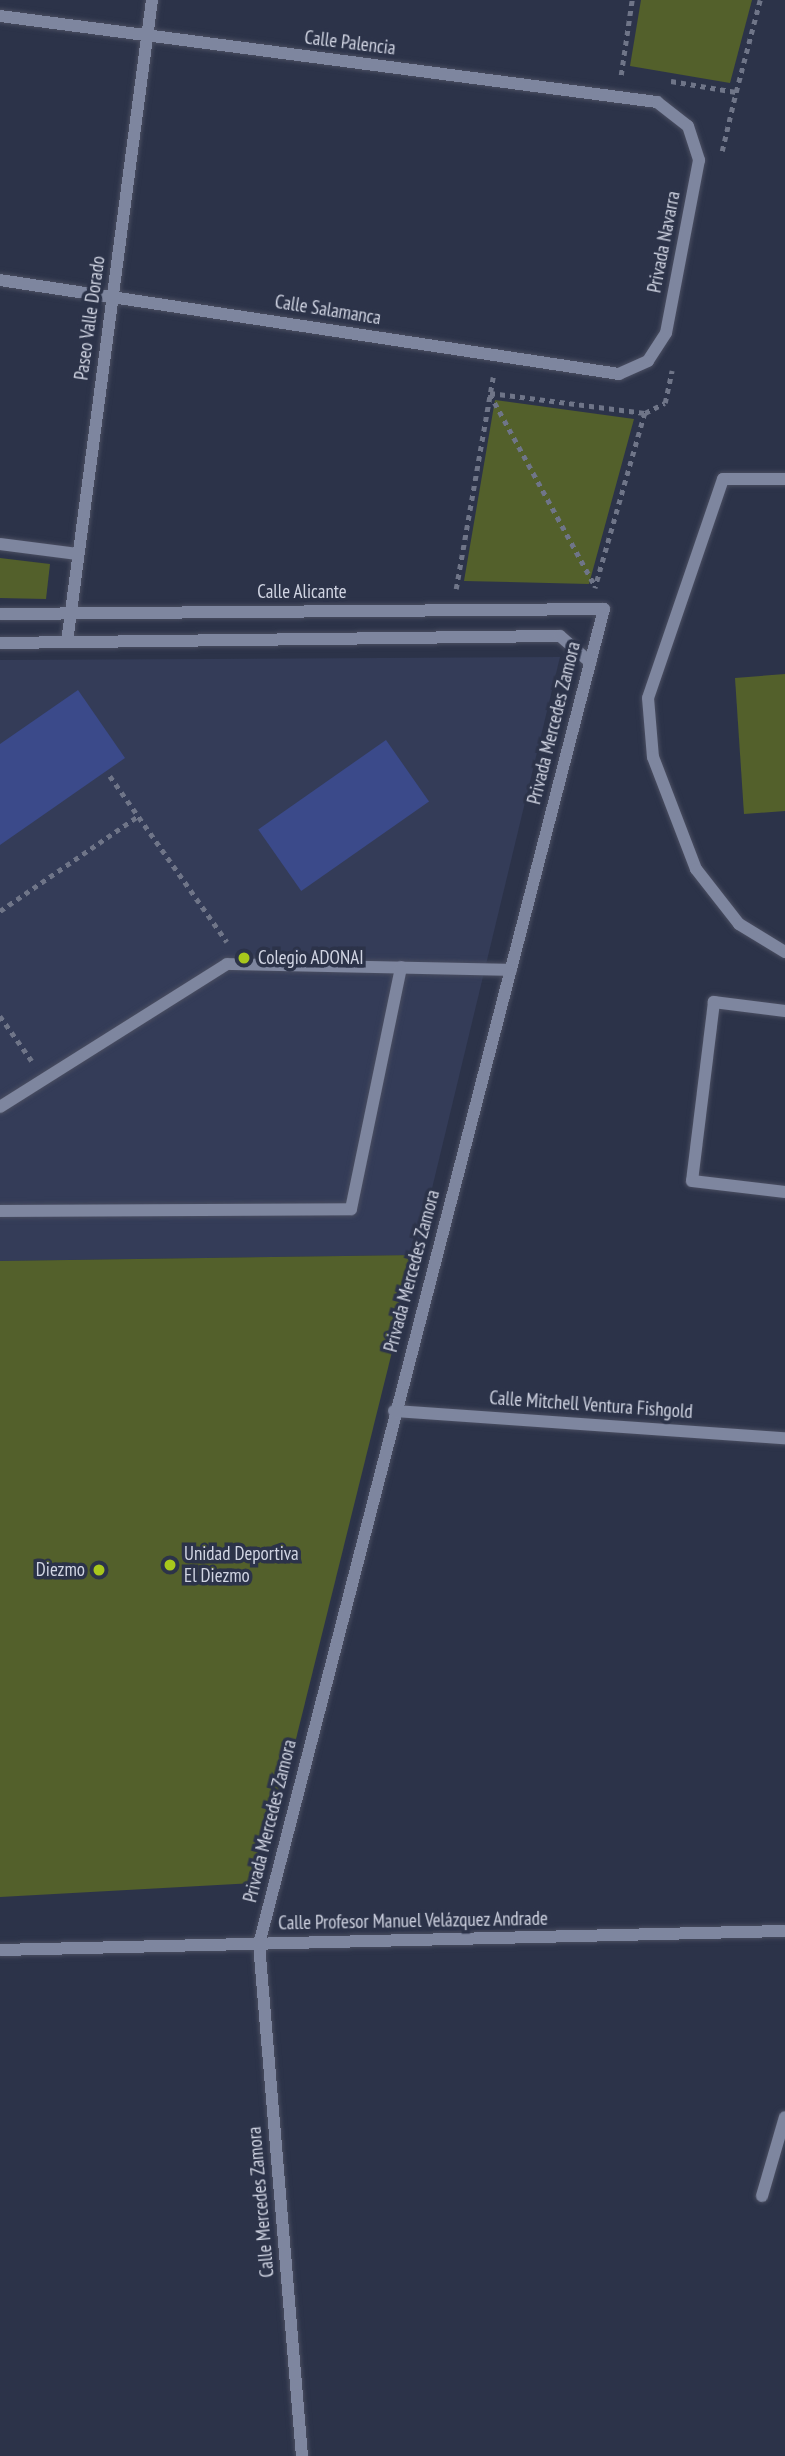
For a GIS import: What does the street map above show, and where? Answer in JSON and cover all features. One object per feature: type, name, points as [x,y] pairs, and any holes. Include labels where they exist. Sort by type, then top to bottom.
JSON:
[{"type":"street","name":"Paseo Valle Dorado","points":[[67,642],[152,0]]},
{"type":"street","name":"Calle Palencia","points":[[0,16],[657,102],[688,126]]},
{"type":"street","name":"Privada Navarra","points":[[648,362],[666,333],[699,160],[688,126]]},
{"type":"street","name":"Calle Salamanca","points":[[0,280],[619,374],[648,362]]},
{"type":"street","points":[[785,479],[723,479],[649,698],[653,757],[696,869],[739,923],[785,952]]},
{"type":"street","points":[[0,544],[77,554]]},
{"type":"street","name":"Calle Alicante","points":[[0,614],[604,609]]},
{"type":"street","name":"Privada Mercedes Zamora","points":[[259,1944],[394,1411],[604,609]]},
{"type":"street","points":[[0,643],[560,636],[590,662]]},
{"type":"street","points":[[0,1107],[227,964],[511,970]]},
{"type":"street","points":[[0,1211],[351,1209],[401,967]]},
{"type":"street","points":[[785,1011],[714,1002],[692,1181],[785,1192]]},
{"type":"street","name":"Calle Mitchell Ventura Fishgold","points":[[394,1411],[785,1438]]},
{"type":"street","name":"Calle Profesor Manuel Velázquez Andrade","points":[[0,1950],[785,1931]]},
{"type":"street","name":"Calle Mercedes Zamora","points":[[259,1944],[302,2456]]},
{"type":"street","points":[[762,2196],[785,2117]]},
{"type":"path","points":[[618,97],[632,0]]},
{"type":"path","points":[[660,79],[736,92],[760,0]]},
{"type":"path","points":[[622,73],[634,75]]},
{"type":"path","points":[[453,610],[496,355]]},
{"type":"path","points":[[490,393],[595,587]]},
{"type":"path","points":[[490,393],[645,413],[589,610]]},
{"type":"path","points":[[110,776],[242,964]]},
{"type":"path","points":[[0,911],[138,816]]},
{"type":"path","points":[[0,1016],[45,1079]]},
{"type":"shaded area","name":"Colegio ADONAI","points":[[560,657],[416,1255],[0,1261],[0,660]]},
{"type":"green space","points":[[641,0],[752,0],[730,83],[630,66]]},
{"type":"green space","points":[[495,400],[634,419],[589,584],[464,581]]},
{"type":"green space","points":[[0,558],[50,564],[46,599],[0,598]]},
{"type":"green space","points":[[785,674],[785,811],[744,814],[735,678]]},
{"type":"green space","name":"Unidad Deportiva El Diezmo","points":[[416,1255],[264,1868],[254,1883],[0,1897],[0,1261]]},
{"type":"building","points":[[78,690],[125,758],[0,845],[0,744]]},
{"type":"building","points":[[386,740],[429,801],[301,891],[258,829]]},
{"type":"place","name":"Colegio ADONAI","points":[[244,958]]},
{"type":"place","name":"Unidad Deportiva El Diezmo","points":[[170,1565]]},
{"type":"place","name":"Diezmo","points":[[99,1570]]}]
